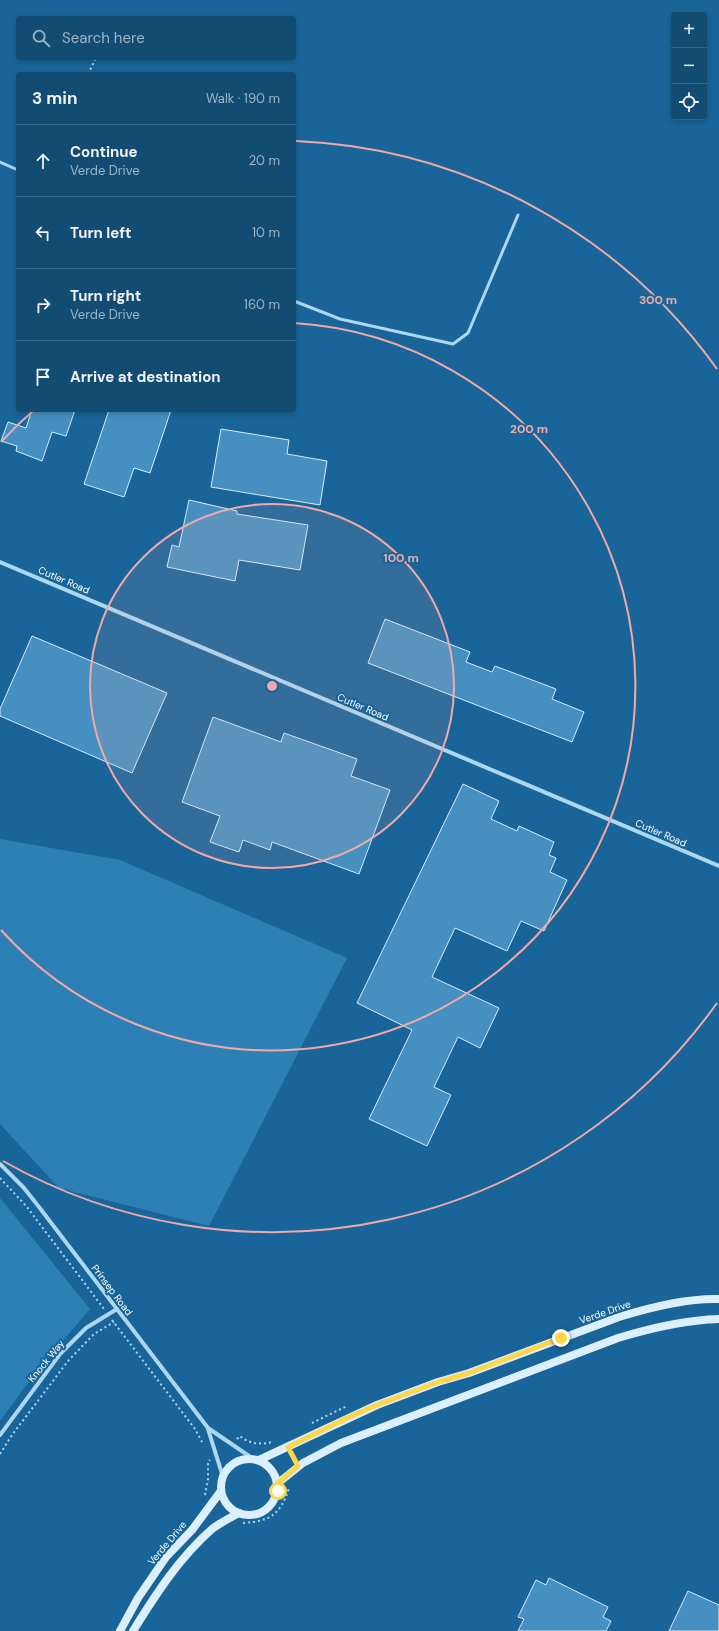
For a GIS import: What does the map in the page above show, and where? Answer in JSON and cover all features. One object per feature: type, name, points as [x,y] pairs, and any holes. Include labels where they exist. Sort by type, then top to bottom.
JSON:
[{"type":"main road","name":"Verde Drive","points":[[255,1459],[377,1405],[438,1382],[469,1373],[619,1317],[676,1303],[719,1299]]},
{"type":"main road","points":[[278,1483],[303,1463],[342,1443],[618,1338],[665,1325],[689,1321],[719,1319]]},
{"type":"main road","points":[[255,1459],[272,1469],[278,1483],[275,1498],[266,1510],[253,1515],[238,1513],[227,1504],[221,1491],[223,1477],[226,1470],[237,1461],[255,1459]]},
{"type":"main road","name":"Verde Drive","points":[[120,1631],[138,1598],[166,1558],[192,1530],[221,1491]]},
{"type":"main road","points":[[133,1631],[164,1582],[191,1551],[213,1528],[238,1513]]},
{"type":"street","name":"Cutler Road","points":[[0,562],[719,866]]},
{"type":"street","name":"Prinsep Road","points":[[0,1164],[24,1188],[208,1428],[231,1445],[255,1459]]},
{"type":"street","name":"Knock Way","points":[[0,1435],[60,1354],[86,1328],[117,1309]]},
{"type":"street","name":"Prinsep Road","points":[[208,1428],[223,1477]]},
{"type":"lane","points":[[0,162],[16,169]]},
{"type":"lane","points":[[296,302],[340,319],[453,344],[468,333],[518,215]]},
{"type":"path","points":[[89,72],[95,60]]},
{"type":"path","points":[[0,1454],[12,1435],[68,1361],[94,1334],[114,1322]]},
{"type":"path","points":[[231,1445],[240,1436],[250,1442],[259,1444],[273,1441]]},
{"type":"path","points":[[204,1500],[208,1479],[208,1462],[216,1456]]},
{"type":"path","points":[[238,1523],[256,1522],[274,1515],[285,1502],[291,1483]]},
{"type":"shaded area","points":[[0,839],[120,860],[347,958],[209,1226],[59,1188],[0,1124]]},
{"type":"shaded area","points":[[0,1198],[90,1309],[33,1376],[0,1421]]},
{"type":"building","points":[[31,412],[74,412],[66,436],[52,432],[42,461],[16,451],[17,446],[1,441],[8,422],[26,428]]},
{"type":"building","points":[[108,412],[170,412],[150,473],[134,468],[124,497],[84,484]]},
{"type":"building","points":[[221,429],[289,440],[287,454],[327,461],[320,505],[211,487]]},
{"type":"building","points":[[189,500],[237,511],[237,514],[308,525],[300,570],[239,560],[235,581],[167,567],[172,545],[179,547]]},
{"type":"building","points":[[385,619],[470,652],[466,662],[492,672],[495,666],[556,689],[552,699],[584,712],[572,742],[368,663]]},
{"type":"building","points":[[32,636],[167,693],[132,773],[0,716],[0,709]]},
{"type":"building","points":[[213,717],[281,742],[284,733],[357,759],[351,776],[390,790],[359,874],[272,842],[270,850],[243,840],[239,852],[210,842],[220,816],[182,802]]},
{"type":"building","points":[[463,784],[499,801],[491,819],[517,831],[519,826],[554,842],[549,855],[556,858],[550,872],[567,880],[544,931],[521,921],[507,951],[455,928],[432,977],[499,1008],[480,1048],[458,1037],[434,1087],[451,1095],[427,1146],[369,1119],[412,1030],[357,1003]]},
{"type":"building","points":[[549,1578],[608,1607],[603,1617],[611,1621],[606,1631],[518,1631],[524,1619],[518,1617],[536,1580],[546,1585]]},
{"type":"building","points":[[688,1591],[719,1605],[719,1631],[669,1631]]},
{"type":"route","points":[[278,1491],[278,1483],[298,1466],[288,1447],[310,1435],[407,1393],[469,1373],[561,1338]]}]
